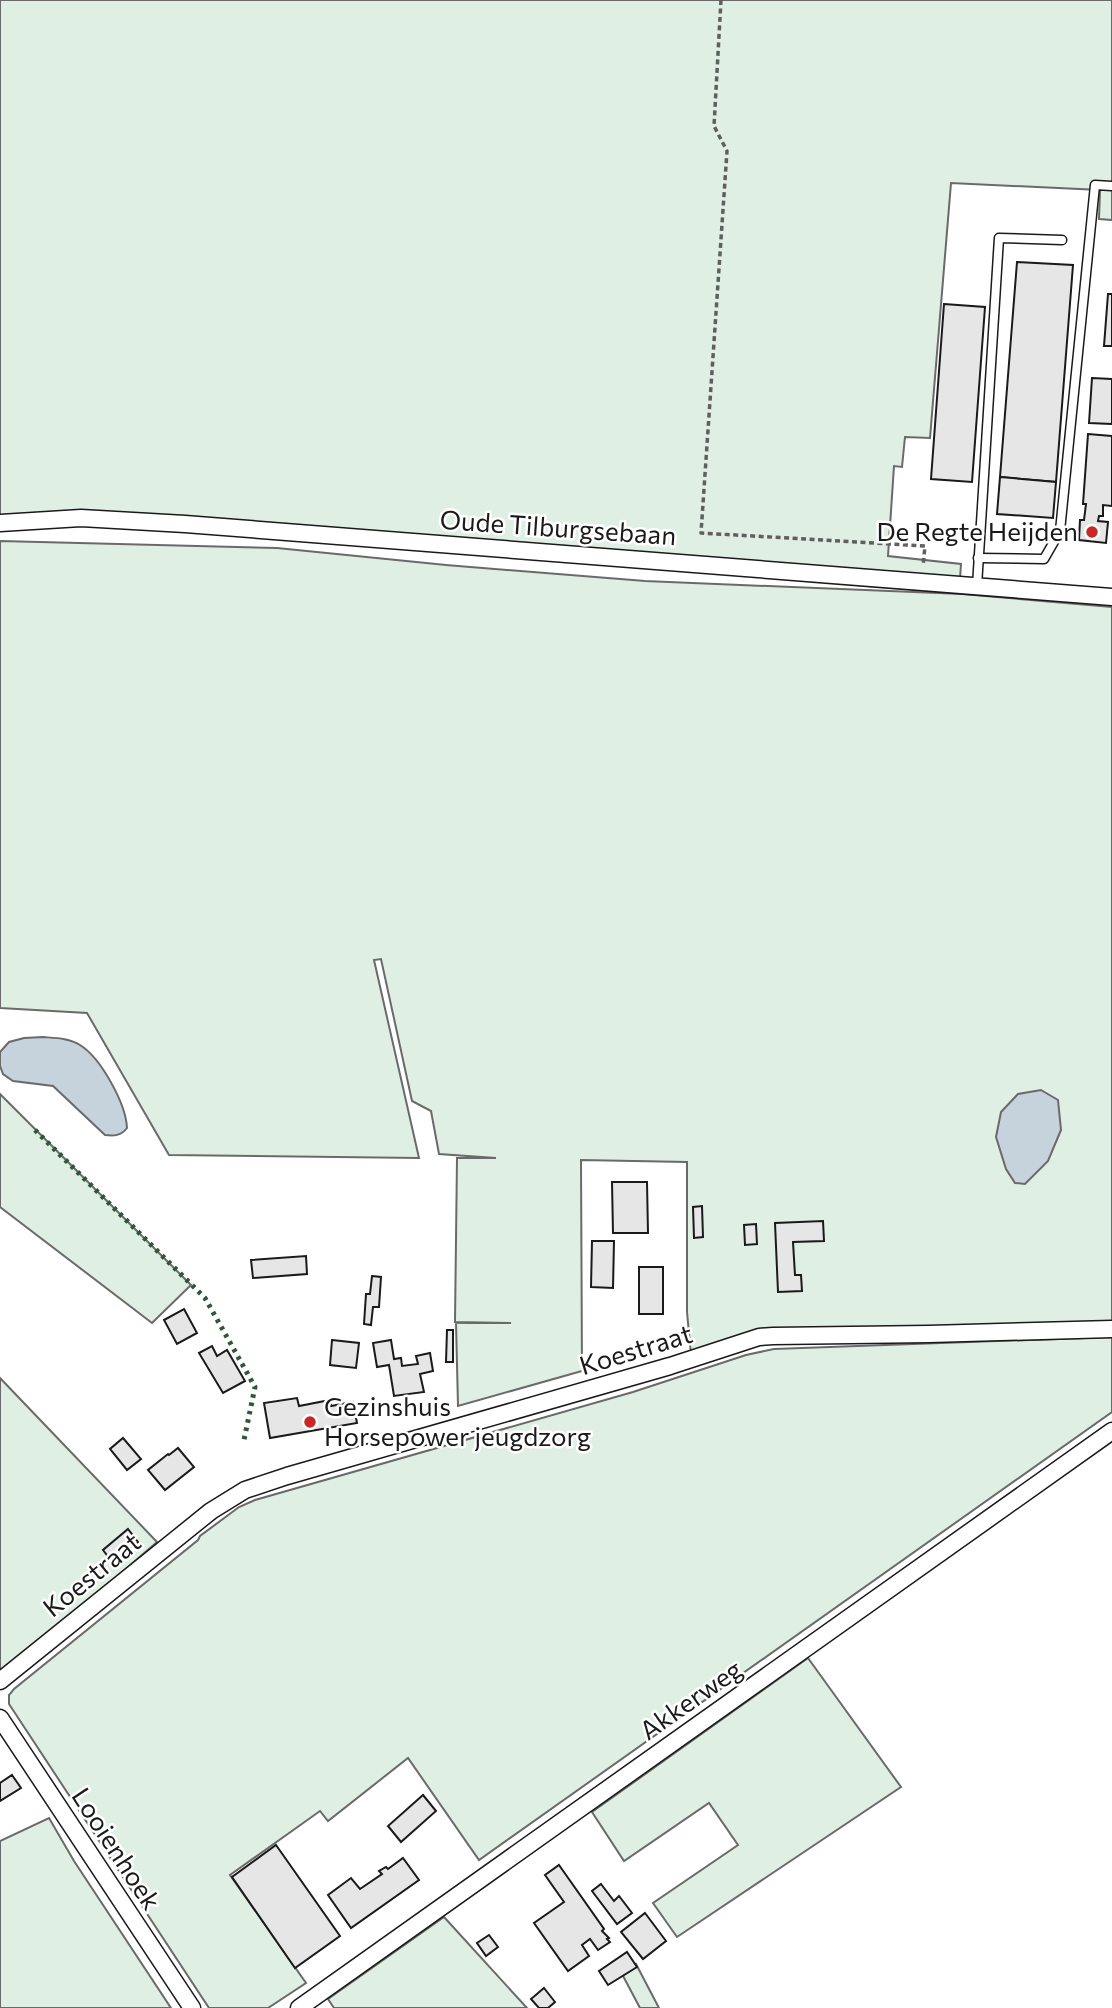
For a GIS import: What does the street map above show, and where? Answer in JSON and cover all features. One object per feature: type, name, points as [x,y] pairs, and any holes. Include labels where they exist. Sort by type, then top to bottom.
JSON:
[{"type":"street","name":"Oude Tilburgsebaan","points":[[0,523],[81,517],[172,523],[1112,597]]},
{"type":"street","name":"Koestraat","points":[[0,1681],[211,1511],[245,1490],[277,1479],[658,1370],[759,1338],[1112,1329]]},
{"type":"street","name":"Akkerweg","points":[[299,2008],[1112,1431]]},
{"type":"street","name":"Looienhoek","points":[[0,1718],[192,2008]]},
{"type":"lane","points":[[978,558],[1044,559],[1060,531],[1095,185],[1112,186]]},
{"type":"lane","points":[[977,586],[999,238],[1062,240]]},
{"type":"path","points":[[721,0],[714,127],[727,151],[701,533],[925,546],[921,581]]},
{"type":"green space","points":[[0,0],[1112,0],[1112,220],[1099,219],[1100,190],[951,183],[930,438],[905,437],[902,467],[894,466],[888,556],[961,564],[960,579],[0,518]]},
{"type":"green space","points":[[0,541],[277,548],[645,581],[962,594],[1112,607],[1112,1324],[771,1331],[691,1355],[687,1312],[687,1162],[581,1160],[582,1371],[458,1406],[456,1323],[511,1323],[455,1322],[457,1158],[496,1158],[439,1154],[431,1111],[412,1101],[381,959],[374,960],[419,1158],[169,1155],[87,1013],[0,1008]]},
{"type":"green space","points":[[0,1094],[191,1285],[152,1323],[0,1207]]},
{"type":"green space","points":[[1112,1337],[1112,1412],[479,1860],[408,1758],[328,1821],[320,1811],[230,1875],[306,1983],[268,2008],[209,2008],[9,1704],[9,1695],[14,1689],[200,1536],[239,1507],[255,1500],[774,1349]]},
{"type":"green space","points":[[0,1378],[157,1542],[0,1678]]},
{"type":"green space","points":[[808,1658],[901,1787],[677,1937],[653,1903],[738,1845],[709,1803],[624,1861],[592,1812]]},
{"type":"green space","points":[[49,1818],[74,1861],[171,2008],[0,2008],[0,1841]]},
{"type":"green space","points":[[444,1917],[527,2008],[334,2008],[328,1999]]},
{"type":"green space","points":[[636,1964],[659,2008],[640,2008],[622,1974]]},
{"type":"shaded area","points":[[43,1037],[76,1043],[96,1060],[111,1082],[122,1107],[126,1118],[125,1131],[117,1135],[105,1135],[53,1086],[13,1081],[3,1074],[0,1052],[9,1042]]},
{"type":"shaded area","points":[[1041,1090],[1058,1100],[1061,1130],[1048,1161],[1025,1184],[1015,1183],[1006,1169],[996,1137],[1001,1112],[1018,1094]]},
{"type":"building","points":[[1017,262],[1073,265],[1056,482],[1000,477]]},
{"type":"building","points":[[1108,294],[1112,294],[1112,346],[1104,346]]},
{"type":"building","points":[[944,304],[985,307],[972,482],[931,479]]},
{"type":"building","points":[[1092,378],[1112,379],[1112,424],[1089,423]]},
{"type":"building","points":[[1088,434],[1112,436],[1112,506],[1103,505],[1103,516],[1099,516],[1098,521],[1108,522],[1106,543],[1079,540],[1080,520],[1084,520],[1086,504],[1083,504]]},
{"type":"building","points":[[1000,477],[1056,482],[1053,518],[997,514]]},
{"type":"building","points":[[612,1182],[647,1182],[648,1233],[613,1233]]},
{"type":"building","points":[[702,1206],[703,1237],[694,1238],[693,1207]]},
{"type":"building","points":[[823,1221],[824,1241],[793,1242],[795,1275],[801,1275],[802,1291],[778,1292],[775,1223]]},
{"type":"building","points":[[756,1224],[757,1244],[745,1245],[744,1225]]},
{"type":"building","points":[[592,1241],[614,1241],[613,1288],[591,1287]]},
{"type":"building","points":[[306,1256],[307,1274],[253,1278],[251,1260]]},
{"type":"building","points":[[639,1267],[663,1267],[663,1314],[639,1314]]},
{"type":"building","points":[[372,1276],[381,1277],[379,1307],[373,1307],[371,1325],[364,1324],[366,1294],[370,1294]]},
{"type":"building","points":[[184,1309],[197,1333],[177,1344],[164,1320]]},
{"type":"building","points":[[447,1330],[453,1330],[453,1362],[446,1362]]},
{"type":"building","points":[[332,1340],[359,1343],[356,1368],[330,1365]]},
{"type":"building","points":[[391,1340],[394,1359],[401,1358],[402,1366],[418,1364],[416,1356],[430,1353],[433,1371],[420,1374],[424,1392],[394,1396],[389,1365],[377,1367],[373,1343]]},
{"type":"building","points":[[212,1346],[217,1356],[227,1350],[245,1381],[223,1393],[199,1353]]},
{"type":"building","points":[[297,1398],[299,1406],[330,1400],[331,1406],[353,1402],[357,1423],[270,1438],[264,1403]]},
{"type":"building","points":[[123,1438],[141,1459],[127,1470],[110,1449]]},
{"type":"building","points":[[178,1448],[194,1467],[165,1490],[148,1470]]},
{"type":"building","points":[[128,1529],[138,1542],[113,1563],[103,1550]]},
{"type":"building","points":[[12,1775],[21,1788],[0,1801],[0,1783]]},
{"type":"building","points":[[423,1795],[436,1811],[401,1842],[388,1826]]},
{"type":"building","points":[[276,1845],[340,1936],[295,1968],[232,1877]]},
{"type":"building","points":[[403,1858],[419,1880],[351,1928],[328,1895],[351,1878],[360,1889],[382,1874],[379,1871],[386,1867],[388,1869]]},
{"type":"building","points":[[559,1865],[604,1929],[602,1931],[610,1942],[598,1950],[590,1939],[582,1945],[589,1956],[568,1971],[534,1923],[564,1902],[545,1875]]},
{"type":"building","points":[[601,1884],[614,1901],[619,1896],[632,1913],[617,1924],[592,1891]]},
{"type":"building","points":[[645,1913],[666,1941],[643,1959],[621,1932]]},
{"type":"building","points":[[489,1935],[498,1947],[486,1956],[477,1943]]},
{"type":"building","points":[[627,1952],[637,1967],[608,1985],[599,1971]]},
{"type":"building","points":[[544,1988],[555,2002],[548,2008],[539,2008],[531,1999]]},
{"type":"hedge","points":[[35,1130],[205,1298],[255,1387],[244,1440]]},
{"type":"place","name":"De Regte Heijden","points":[[1092,532]]},
{"type":"place","name":"Gezinshuis Horsepower jeugdzorg","points":[[310,1422]]}]
